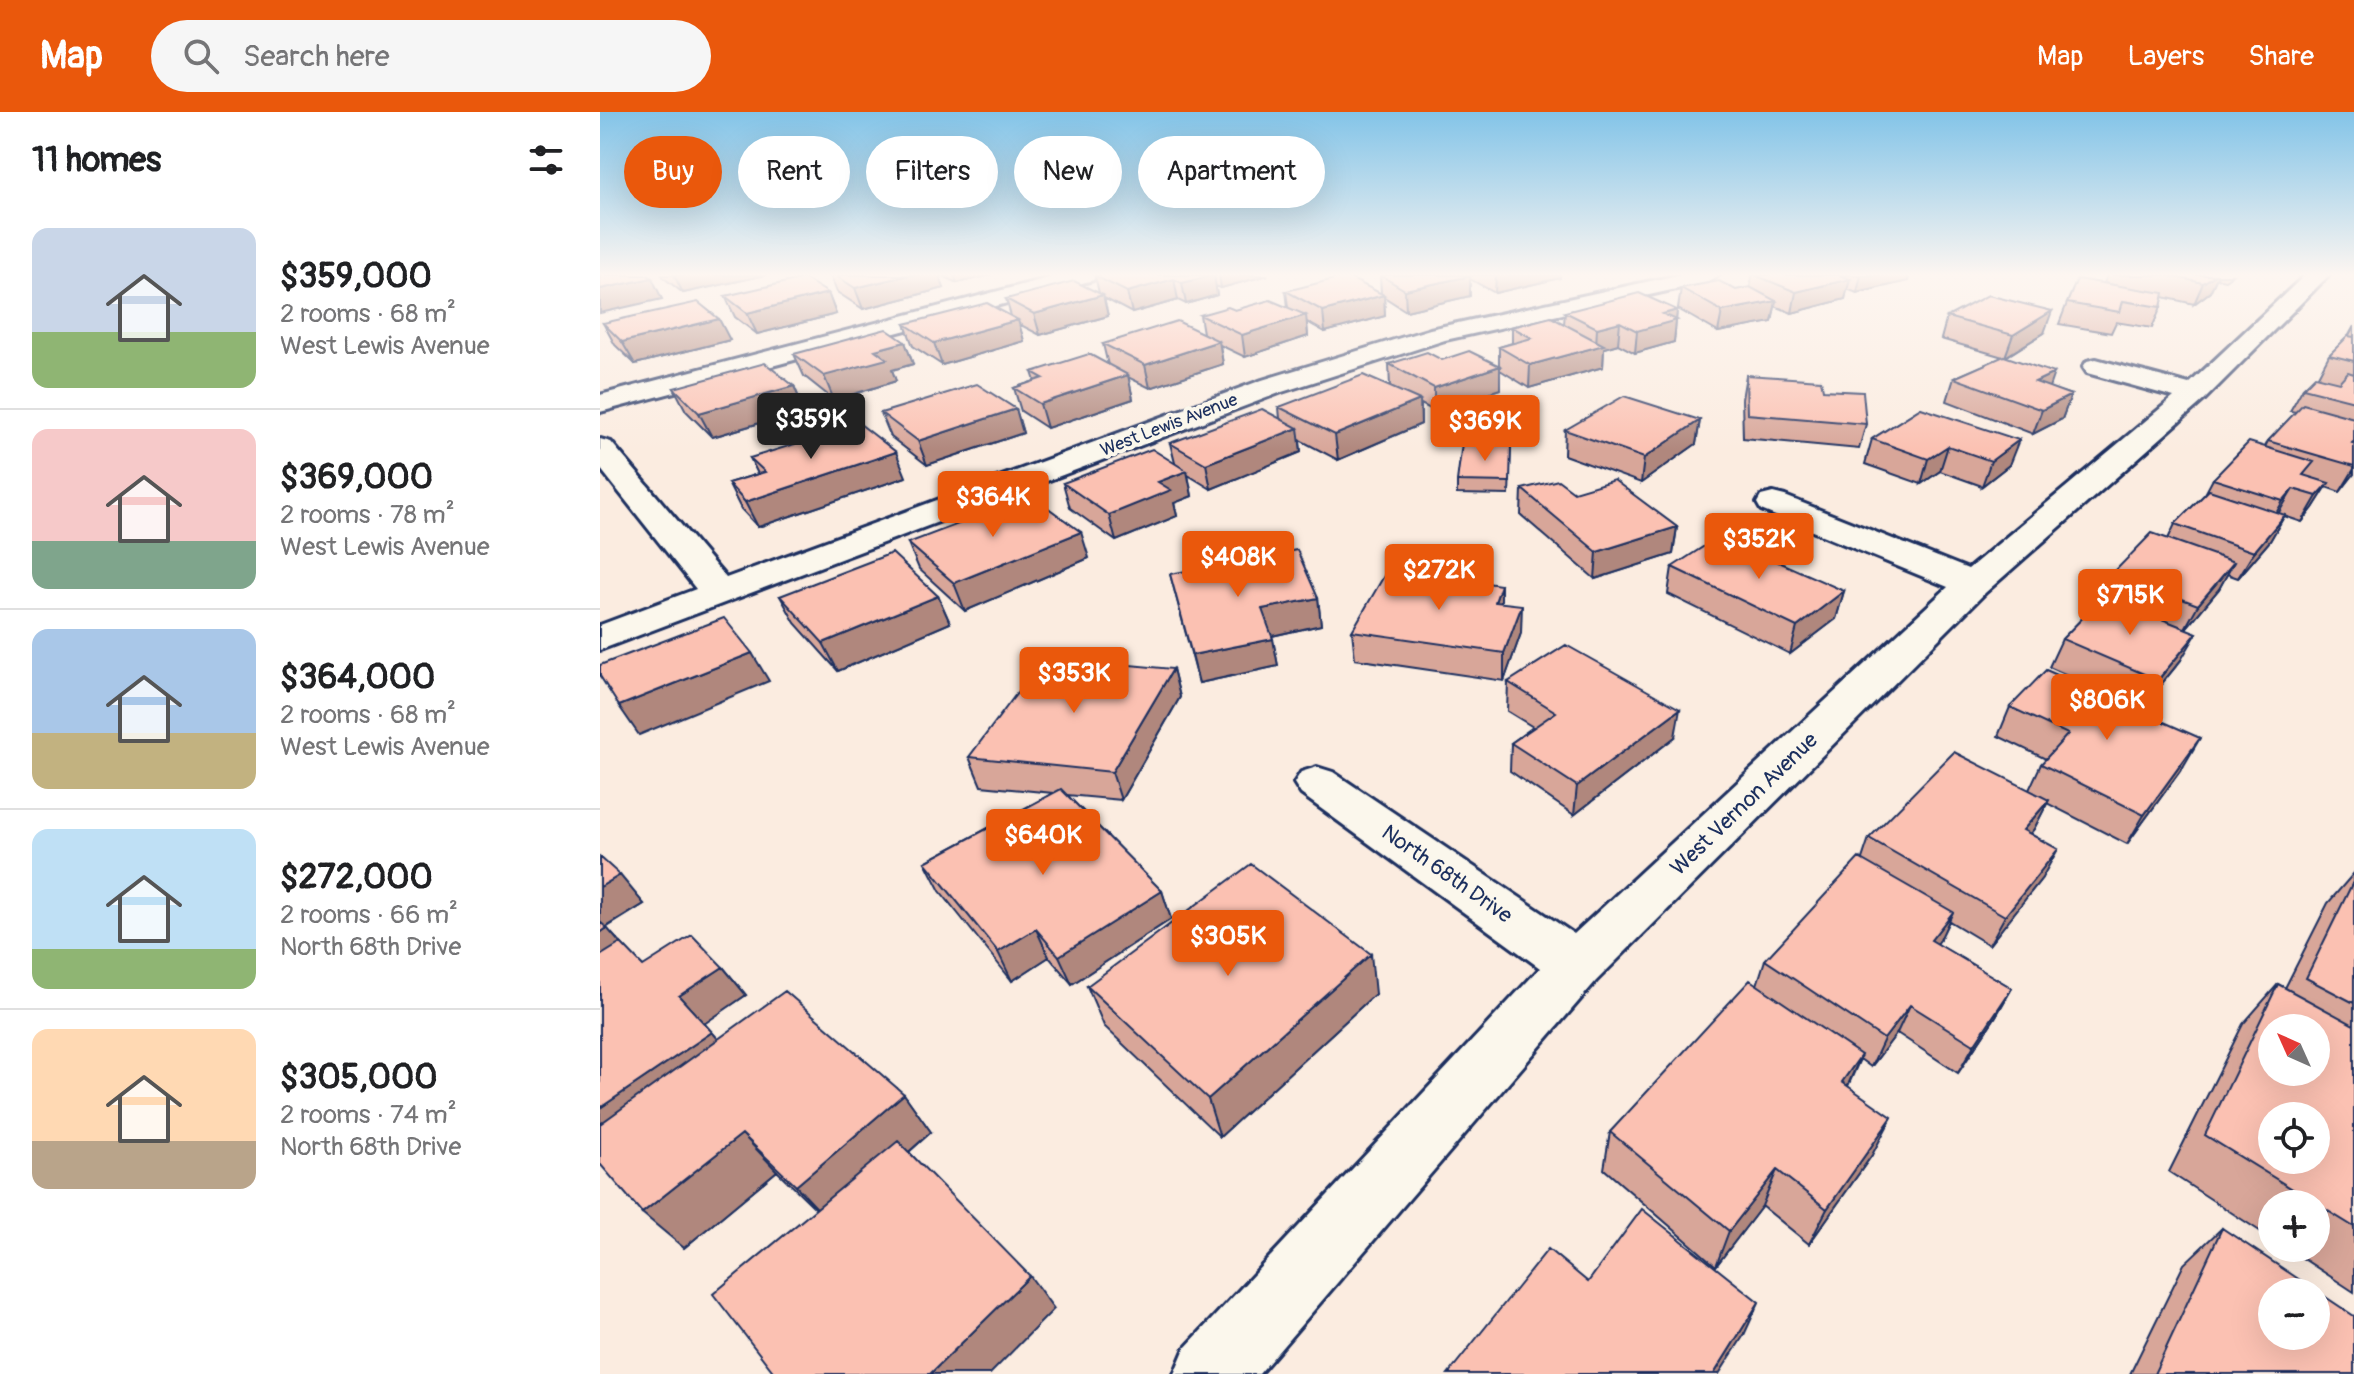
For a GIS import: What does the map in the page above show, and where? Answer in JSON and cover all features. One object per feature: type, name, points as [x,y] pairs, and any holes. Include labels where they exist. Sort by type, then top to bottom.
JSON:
[{"type":"street","points":[[600,404],[864,334]]},
{"type":"street","name":"West Lewis Avenue","points":[[600,638],[1272,386],[1439,334]]},
{"type":"street","name":"West Vernon Avenue","points":[[1211,1374],[1577,965],[1973,584],[2194,394],[2257,334]]},
{"type":"street","points":[[2096,367],[2194,394]]},
{"type":"street","points":[[600,448],[719,593]]},
{"type":"street","points":[[1773,503],[1973,584]]},
{"type":"street","name":"North 68th Drive","points":[[1317,783],[1577,965]]},
{"type":"building","points":[[614,334],[656,334],[622,342]]},
{"type":"building","points":[[868,334],[893,334],[905,342],[875,350],[887,359],[824,376],[794,354]]},
{"type":"building","points":[[920,334],[967,334],[934,343]]},
{"type":"building","points":[[1136,334],[1204,334],[1219,341],[1145,365],[1103,344]]},
{"type":"building","points":[[1525,334],[1583,334],[1604,345],[1530,365],[1499,347],[1532,338]]},
{"type":"building","points":[[2348,336],[2354,337],[2354,361],[2329,355]]},
{"type":"building","points":[[1469,351],[1500,366],[1434,388],[1389,364],[1427,352],[1442,360]]},
{"type":"building","points":[[1089,354],[1128,375],[1040,404],[1014,388],[1043,378],[1032,372]]},
{"type":"building","points":[[2004,356],[2054,373],[2035,382],[2071,395],[2042,410],[1954,378]]},
{"type":"building","points":[[765,363],[794,386],[699,413],[674,388]]},
{"type":"building","points":[[2348,372],[2354,374],[2354,401],[2303,388],[2315,376],[2339,382]]},
{"type":"building","points":[[1363,375],[1420,400],[1335,435],[1279,407]]},
{"type":"building","points":[[1746,375],[1821,380],[1823,390],[1863,392],[1866,424],[1747,414]]},
{"type":"building","points":[[977,384],[1016,409],[918,441],[881,413]]},
{"type":"building","points":[[1624,396],[1700,420],[1644,458],[1565,430]]},
{"type":"building","points":[[2303,404],[2354,418],[2354,466],[2268,441]]},
{"type":"building","points":[[1921,408],[2019,440],[1991,461],[1948,446],[1928,459],[1872,439]]},
{"type":"building","points":[[1262,409],[1298,428],[1206,464],[1170,443]]},
{"type":"building","points":[[860,424],[896,452],[745,502],[728,483],[765,472],[750,458]]},
{"type":"building","points":[[2249,442],[2314,462],[2303,475],[2329,483],[2317,496],[2293,489],[2283,501],[2213,479]]},
{"type":"building","points":[[1462,443],[1511,444],[1510,482],[1457,481]]},
{"type":"building","points":[[1152,449],[1187,471],[1158,482],[1171,490],[1109,515],[1063,483]]},
{"type":"building","points":[[1558,480],[1574,492],[1614,480],[1677,527],[1597,552],[1522,489]]},
{"type":"building","points":[[2209,490],[2285,515],[2254,552],[2175,524]]},
{"type":"building","points":[[1032,496],[1081,532],[954,583],[908,543]]},
{"type":"building","points":[[2152,533],[2234,562],[2198,605],[2113,573]]},
{"type":"building","points":[[1720,536],[1844,591],[1797,627],[1672,567]]},
{"type":"building","points":[[1297,550],[1318,598],[1262,609],[1273,639],[1192,655],[1170,574]]},
{"type":"building","points":[[892,553],[938,596],[823,643],[780,596]]},
{"type":"building","points":[[1388,569],[1501,585],[1495,602],[1522,605],[1504,653],[1352,631]]},
{"type":"building","points":[[2104,596],[2197,633],[2158,680],[2062,639]]},
{"type":"building","points":[[724,618],[752,653],[619,706],[600,676],[600,665]]},
{"type":"building","points":[[1566,645],[1680,709],[1577,786],[1511,743],[1556,712],[1508,682]]},
{"type":"building","points":[[1044,657],[1173,669],[1112,772],[969,757]]},
{"type":"building","points":[[2046,670],[2200,738],[2144,815],[2041,764],[2068,734],[2010,707]]},
{"type":"building","points":[[1954,752],[2049,800],[2023,830],[2058,849],[2005,916],[1869,838]]},
{"type":"building","points":[[1061,789],[1162,891],[1059,956],[1036,929],[998,952],[925,862]]},
{"type":"building","points":[[600,857],[620,875],[600,887]]},
{"type":"building","points":[[1859,858],[1953,912],[1931,940],[2012,988],[1974,1045],[1910,1005],[1884,1039],[1765,960]]},
{"type":"building","points":[[1251,864],[1371,954],[1208,1099],[1087,986]]},
{"type":"building","points":[[2354,880],[2354,1003],[2306,978]]},
{"type":"building","points":[[692,935],[723,967],[679,996],[712,1032],[600,1108],[600,956],[621,943],[643,966]]},
{"type":"building","points":[[1750,980],[1861,1055],[1842,1082],[1892,1117],[1827,1209],[1777,1170],[1729,1231],[1610,1132]]},
{"type":"building","points":[[2278,984],[2354,1025],[2354,1227],[2330,1212],[2330,1190],[2294,1190],[2268,1174],[2330,1174],[2330,1102],[2258,1102],[2258,1168],[2205,1135],[2258,1025],[2258,1086],[2330,1086],[2330,1014],[2263,1014]]},
{"type":"building","points":[[785,991],[904,1094],[796,1186],[742,1134],[642,1213],[600,1164],[600,1124]]},
{"type":"building","points":[[898,1141],[1030,1276],[930,1374],[775,1374],[713,1294]]},
{"type":"building","points":[[1642,1209],[1759,1302],[1714,1374],[1448,1374],[1548,1249],[1588,1282]]},
{"type":"building","points":[[2222,1228],[2258,1252],[2258,1262],[2273,1262],[2297,1278],[2258,1278],[2258,1350],[2330,1350],[2330,1300],[2354,1316],[2354,1374],[2154,1374]]}]
